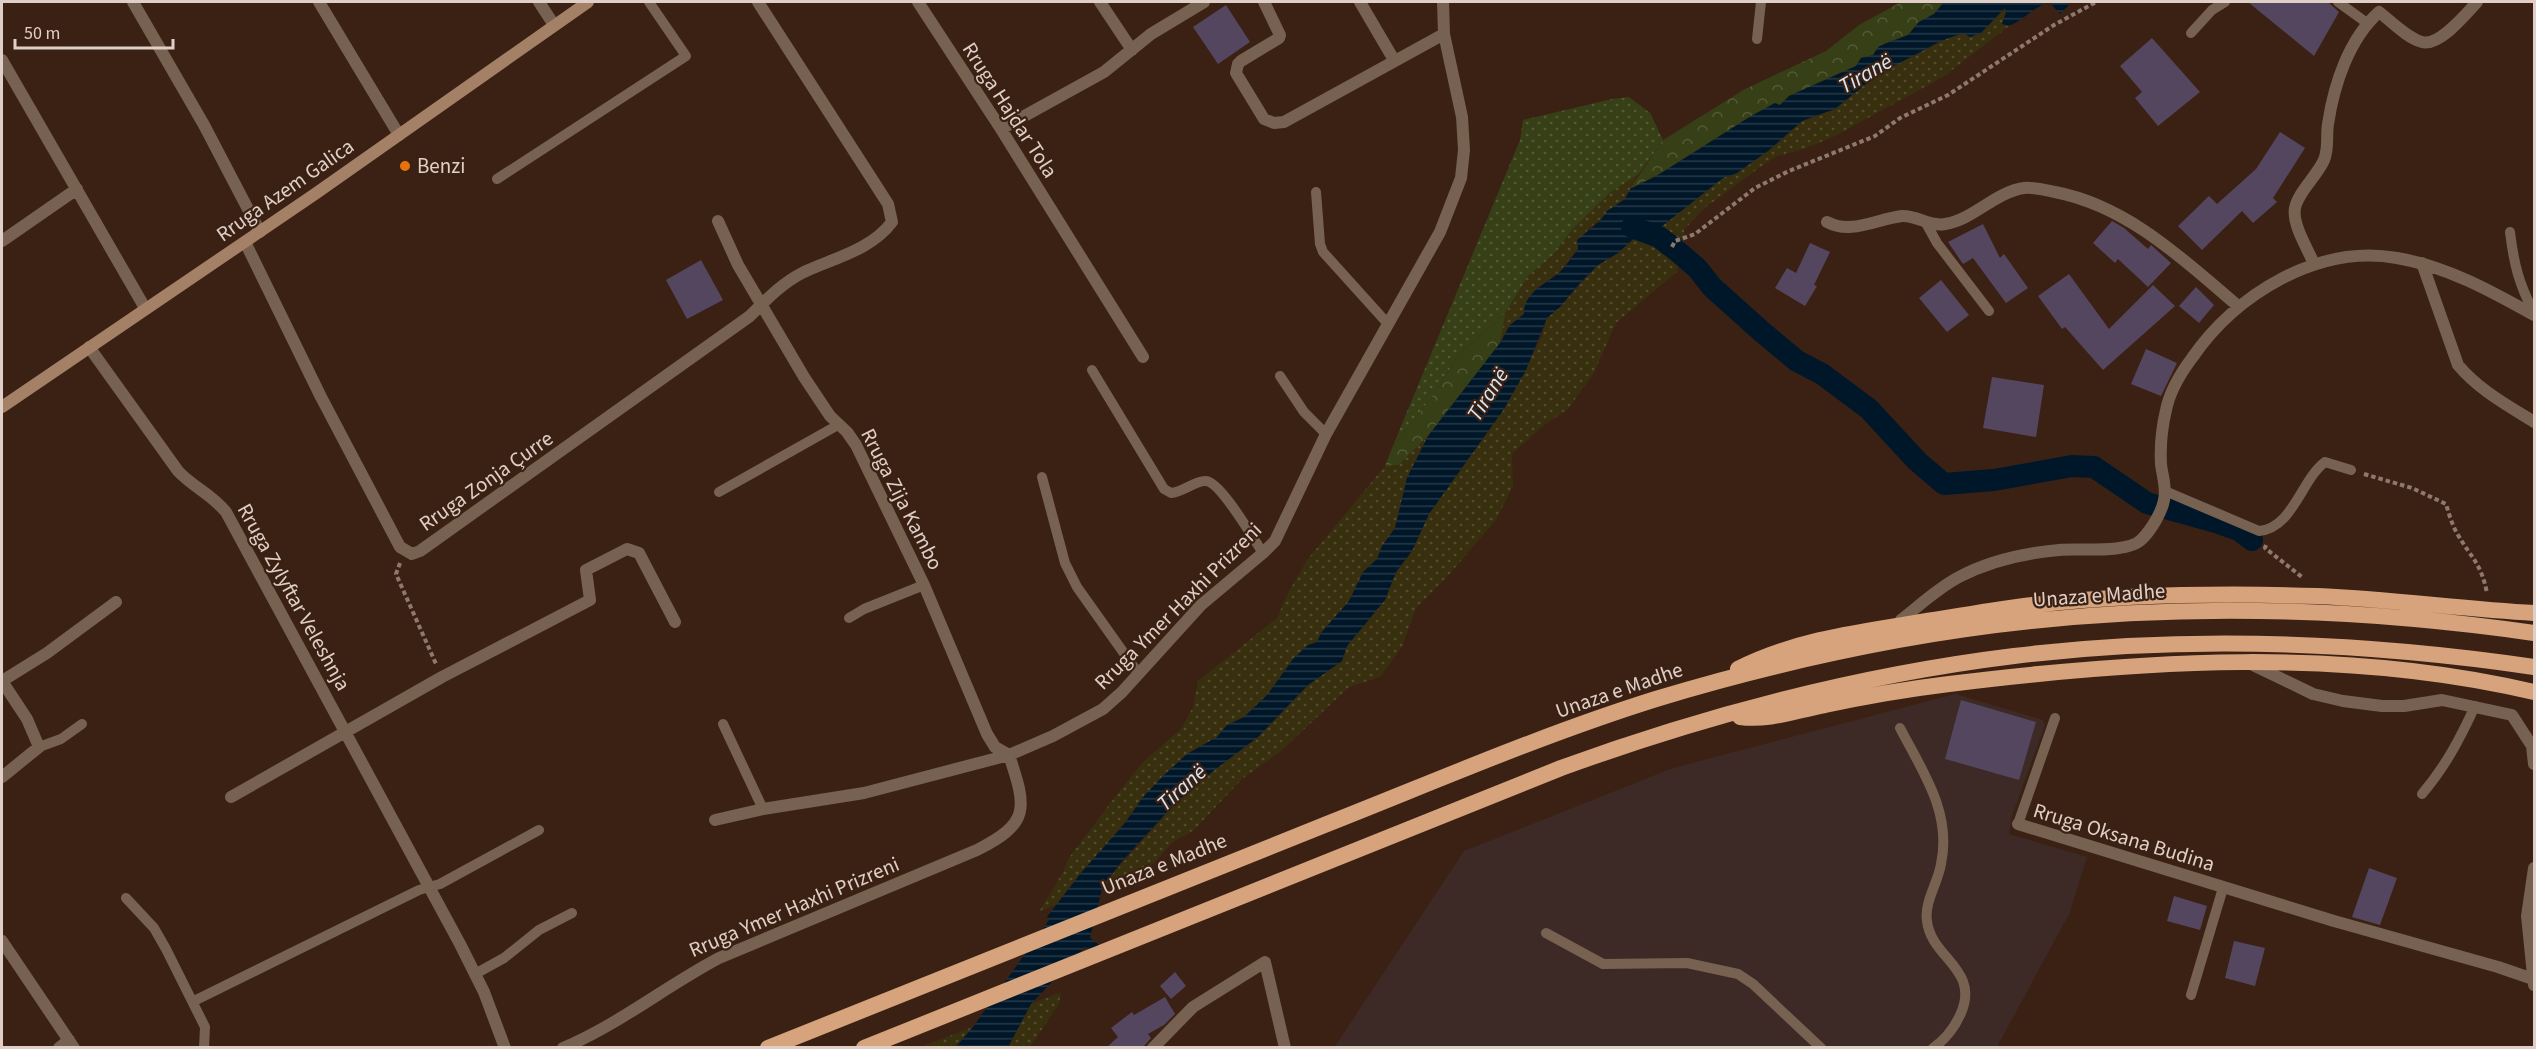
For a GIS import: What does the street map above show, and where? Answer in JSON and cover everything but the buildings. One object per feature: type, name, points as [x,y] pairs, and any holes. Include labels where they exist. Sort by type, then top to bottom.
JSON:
[{"type":"highway","points":[[1708,684],[1768,654],[1816,641],[2040,604],[2126,597],[2254,595],[2383,600],[2535,614]]},
{"type":"highway","name":"Unaza e Madhe","points":[[768,1047],[1471,766],[1594,720],[1708,684],[1901,640],[2050,620],[2116,615],[2185,611],[2341,613],[2535,633]]},
{"type":"highway","points":[[868,1046],[1551,771],[1630,743],[1728,714],[1860,682],[2014,656],[2105,649],[2234,644],[2317,645],[2485,660],[2535,667]]},
{"type":"highway","points":[[1728,714],[1747,718],[1768,717],[1875,694],[2058,670],[2147,664],[2247,663],[2384,667],[2478,679],[2535,692]]},
{"type":"main road","name":"Rruga Azem Galica","points":[[2,407],[260,232],[588,2]]},
{"type":"street","points":[[134,2],[204,125],[260,232]]},
{"type":"street","points":[[319,2],[399,135]]},
{"type":"street","points":[[539,2],[554,25]]},
{"type":"street","points":[[718,221],[738,265],[763,303],[778,287],[864,245],[886,229],[891,222],[888,204],[758,2]]},
{"type":"street","name":"Rruga Hajdar Tola","points":[[918,2],[1072,240],[1143,357]]},
{"type":"street","points":[[1100,2],[1132,50]]},
{"type":"street","points":[[1001,129],[1104,72],[1151,34],[1204,2]]},
{"type":"street","points":[[1264,2],[1280,35],[1279,38],[1241,61],[1236,73],[1268,122],[1279,124],[1444,34]]},
{"type":"street","points":[[1360,2],[1394,60]]},
{"type":"street","name":"Rruga Ymer Haxhi Prizreni","points":[[563,1047],[598,1032],[681,978],[718,958],[977,850],[1003,837],[1014,827],[1020,815],[1018,783],[1009,755],[1053,736],[1102,709],[1122,692],[1201,605],[1263,554],[1275,541],[1326,434],[1440,232],[1461,178],[1464,150],[1462,117],[1444,34],[1443,2]]},
{"type":"street","points":[[2314,264],[2297,223],[2295,208],[2301,194],[2314,179],[2325,159],[2328,126],[2342,74],[2358,35],[2379,12],[2417,41],[2425,44],[2434,41],[2458,23],[2477,2]]},
{"type":"street","points":[[2,60],[145,308]]},
{"type":"street","points":[[1827,222],[1836,227],[1847,228],[1910,216],[1926,223],[1949,224],[2013,191],[2024,188],[2062,193],[2090,201],[2142,229],[2175,253],[2238,306]]},
{"type":"street","points":[[2,241],[77,189]]},
{"type":"street","name":"Rruga Zonja Çurre","points":[[245,242],[354,461],[404,551],[412,554],[430,544],[750,316],[763,303]]},
{"type":"street","points":[[1901,620],[1940,588],[1978,568],[2030,554],[2134,545],[2143,538],[2155,520],[2165,497],[2161,443],[2171,392],[2197,351],[2221,322],[2238,306],[2288,276],[2314,264],[2352,257],[2376,256],[2422,263],[2482,286],[2535,314]]},
{"type":"street","points":[[2422,263],[2458,365],[2493,396],[2535,422]]},
{"type":"street","name":"Rruga Zija Kambo","points":[[763,303],[804,377],[830,416],[847,432],[856,446],[924,585],[987,734],[995,747],[1009,755]]},
{"type":"street","name":"Rruga Zylyftar Veleshnja","points":[[89,347],[178,471],[188,482],[213,497],[226,512],[475,974],[505,1047]]},
{"type":"street","points":[[231,797],[441,677],[590,600],[586,570],[627,549],[639,553],[675,622]]},
{"type":"street","points":[[2,777],[39,747],[27,719],[2,681],[47,653],[116,602]]},
{"type":"street","points":[[2247,663],[2313,694],[2343,701],[2404,706],[2442,700],[2512,715],[2532,746],[2535,764]]},
{"type":"street","points":[[714,820],[763,809],[864,793],[1009,755]]},
{"type":"street","name":"Rruga Oksana Budina","points":[[2018,824],[2223,888],[2498,967],[2534,982]]},
{"type":"street","points":[[2534,982],[2527,916],[2535,868]]},
{"type":"street","points":[[3,944],[67,1045]]},
{"type":"street","points":[[1153,1047],[1193,1007],[1265,962],[1285,1047]]},
{"type":"lane","points":[[497,179],[686,56],[649,2]]},
{"type":"lane","points":[[1757,39],[1761,2]]},
{"type":"lane","points":[[2191,33],[2212,10],[2225,2]]},
{"type":"lane","points":[[2338,2],[2367,23]]},
{"type":"lane","points":[[1316,192],[1320,244],[1323,252],[1388,324]]},
{"type":"lane","points":[[1926,223],[1937,243],[1989,311]]},
{"type":"lane","points":[[2510,232],[2520,287],[2535,314]]},
{"type":"lane","points":[[1092,370],[1164,489],[1171,494],[1180,492],[1198,482],[1212,483],[1225,497],[1263,554]]},
{"type":"lane","points":[[1280,376],[1304,412],[1326,434]]},
{"type":"lane","points":[[719,492],[838,425]]},
{"type":"lane","points":[[2165,497],[2259,531],[2270,530],[2278,525],[2315,470],[2325,462],[2351,470]]},
{"type":"lane","points":[[1042,477],[1065,563],[1077,587],[1138,673]]},
{"type":"lane","points":[[849,618],[864,609],[924,585]]},
{"type":"lane","points":[[2422,794],[2450,757],[2475,706]]},
{"type":"lane","name":"Rruga Oksana Budina","points":[[2018,824],[2055,718]]},
{"type":"lane","points":[[39,747],[61,739],[82,724]]},
{"type":"lane","points":[[723,724],[763,809]]},
{"type":"lane","points":[[1900,728],[1921,768],[1943,820],[1944,843],[1941,864],[1927,906],[1926,919],[1929,934],[1957,967],[1965,984],[1966,1002],[1956,1025],[1933,1047]]},
{"type":"lane","points":[[194,1001],[419,890],[440,884],[539,830]]},
{"type":"lane","name":"Rruga Oksana Budina","points":[[2191,995],[2223,888]]},
{"type":"lane","points":[[126,898],[154,928],[194,1001],[206,1027],[204,1047]]},
{"type":"lane","points":[[475,974],[504,958],[539,930],[572,913]]},
{"type":"lane","points":[[1546,933],[1603,964],[1687,963],[1738,974],[1753,984],[1821,1047]]},
{"type":"path","points":[[1672,247],[1675,241],[1695,234],[1755,189],[1789,171],[1875,135],[1900,118],[1948,95],[2054,25],[2096,2]]},
{"type":"path","points":[[2351,470],[2412,488],[2446,504],[2458,535],[2480,568],[2488,598]]},
{"type":"path","points":[[2270,530],[2265,548],[2309,583]]},
{"type":"path","points":[[404,551],[396,574],[441,677]]},
{"type":"shaded area","points":[[1955,694],[2043,720],[2045,725],[2012,816],[2009,834],[2087,857],[2069,914],[1997,1047],[1334,1048],[1464,851],[1673,768]]},
{"type":"green space","points":[[1901,2],[1944,2],[1934,14],[1919,22],[1908,35],[1879,46],[1873,55],[1861,58],[1856,66],[1789,96],[1780,105],[1728,131],[1658,175],[1630,189],[1663,140],[1745,89],[1826,51],[1859,25]]},
{"type":"green space","points":[[1629,97],[1650,113],[1663,140],[1639,174],[1611,192],[1572,230],[1554,254],[1528,276],[1506,312],[1458,355],[1437,390],[1392,448],[1520,140],[1523,120]]},
{"type":"green space","points":[[1506,312],[1500,343],[1428,436],[1399,465],[1385,466],[1392,448],[1437,390],[1458,355]]},
{"type":"sand","points":[[2006,8],[2002,24],[2009,26],[1943,77],[1833,137],[1801,150],[1777,156],[1702,210],[1684,230],[1684,248],[1677,272],[1616,323],[1594,373],[1568,409],[1543,426],[1512,454],[1513,486],[1496,520],[1447,577],[1416,608],[1402,647],[1380,677],[1349,687],[1281,751],[1242,779],[1194,830],[1173,842],[1151,866],[1103,885],[1171,808],[1222,763],[1258,737],[1308,685],[1342,661],[1347,646],[1385,600],[1396,572],[1412,551],[1429,514],[1504,409],[1541,338],[1547,318],[1598,265],[1618,253],[1641,232],[1661,227],[1723,177],[1737,173],[1768,151],[1802,121],[1835,109],[1877,75],[1941,41],[1994,19]]},
{"type":"sand","points":[[1639,174],[1625,199],[1588,229],[1578,249],[1560,271],[1534,291],[1524,314],[1510,325],[1500,343],[1506,312],[1528,276],[1554,254],[1572,230],[1611,192]]},
{"type":"sand","points":[[1428,436],[1407,478],[1395,528],[1382,546],[1377,559],[1363,572],[1349,601],[1321,633],[1317,642],[1308,645],[1293,659],[1268,694],[1244,717],[1227,725],[1217,737],[1187,754],[1163,776],[1057,904],[1039,912],[1063,872],[1068,859],[1118,793],[1143,762],[1181,729],[1193,707],[1198,681],[1277,618],[1307,560],[1385,466],[1399,465]]},
{"type":"sand","points":[[1061,992],[1059,1004],[1030,1047],[1008,1048],[1031,1004]]},
{"type":"sand","points":[[973,1027],[955,1047],[920,1047]]},
{"type":"water","name":"Tiranë","points":[[1944,2],[2049,2],[2009,26],[2002,24],[2005,8],[1981,33],[1970,37],[1963,33],[1941,41],[1877,75],[1835,109],[1802,121],[1768,151],[1737,173],[1723,178],[1661,227],[1641,232],[1618,253],[1598,265],[1547,318],[1526,370],[1504,409],[1429,514],[1412,551],[1396,572],[1385,600],[1347,646],[1342,661],[1308,685],[1258,737],[1199,782],[1171,808],[1124,859],[1103,885],[1090,938],[1102,947],[1095,955],[1085,947],[1031,1004],[1008,1047],[955,1048],[973,1027],[1049,920],[1047,917],[1080,874],[1125,823],[1143,797],[1187,754],[1217,737],[1227,725],[1244,717],[1268,694],[1293,659],[1308,645],[1317,642],[1321,633],[1349,601],[1363,572],[1377,559],[1382,546],[1395,528],[1407,478],[1428,436],[1500,343],[1510,325],[1524,314],[1527,300],[1531,295],[1560,272],[1578,249],[1577,240],[1600,221],[1607,211],[1625,199],[1630,189],[1658,175],[1751,116],[1775,103],[1780,105],[1789,96],[1856,66],[1861,58],[1873,55],[1879,46],[1908,35],[1919,22],[1934,14]]},
{"type":"water","points":[[2049,2],[2065,2],[2069,5],[2060,14]]},
{"type":"waterway","points":[[1632,227],[1659,237],[1676,250],[1697,268],[1712,287],[1797,361],[1822,374],[1869,409],[1917,461],[1944,484],[1994,480],[2072,466],[2094,467],[2147,503],[2239,530],[2252,540]]},
{"type":"place","name":"Benzi","points":[[405,166]]}]
